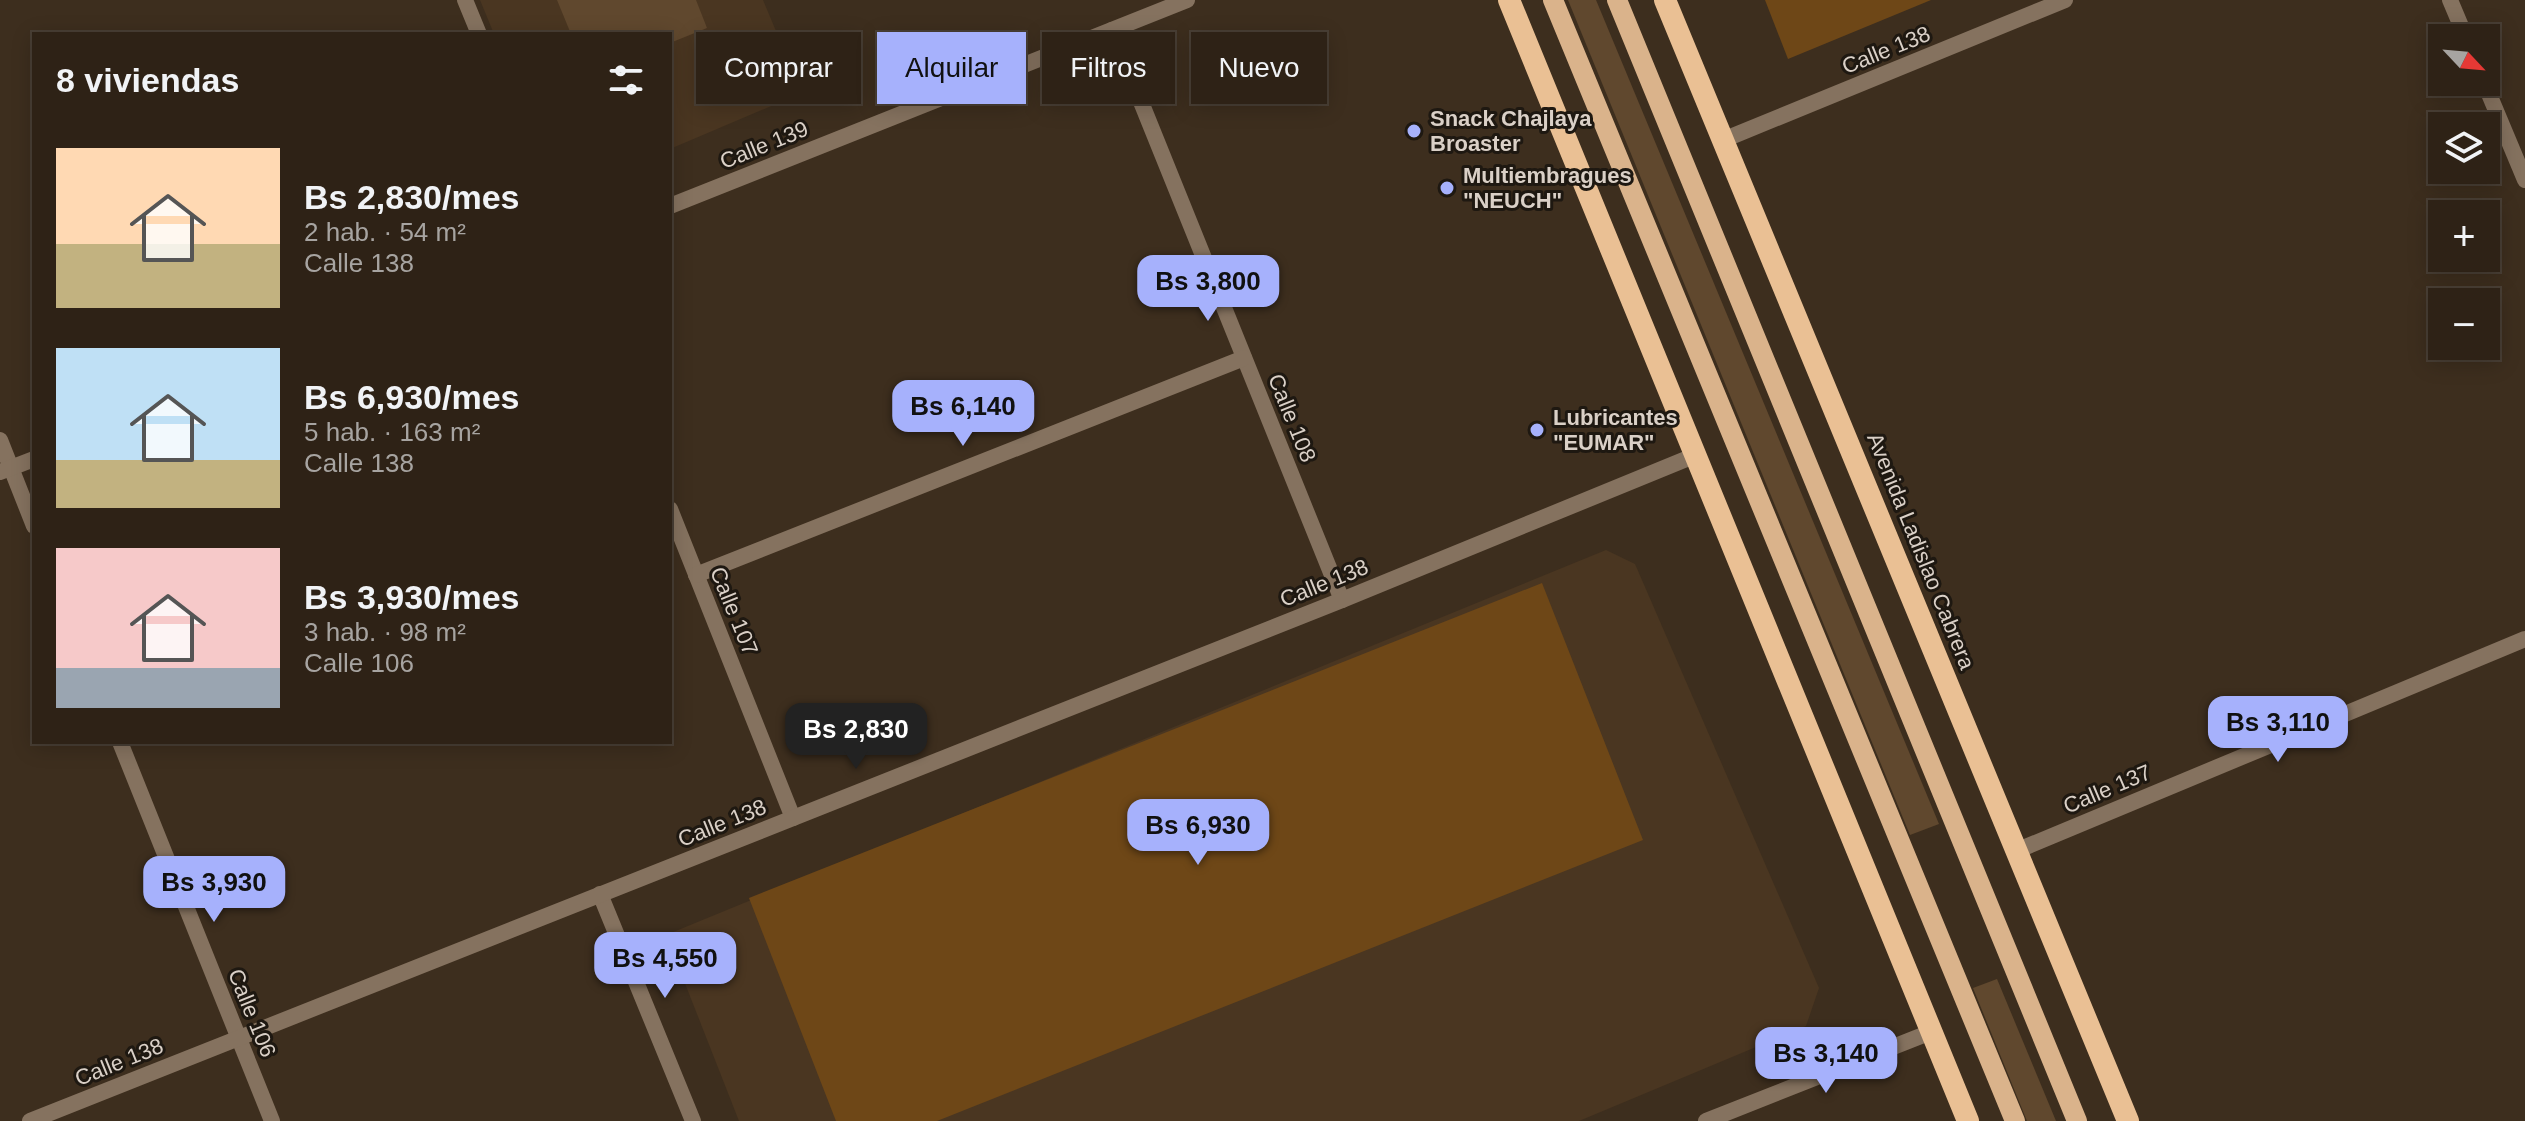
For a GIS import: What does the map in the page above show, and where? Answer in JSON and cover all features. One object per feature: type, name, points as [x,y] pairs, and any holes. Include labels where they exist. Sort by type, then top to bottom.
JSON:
[{"type":"highway","points":[[1509,0],[1968,1121]]},
{"type":"highway","name":"Avenida Ladislao Cabrera","points":[[1665,0],[2128,1121]]},
{"type":"main road","points":[[1553,0],[2015,1121]]},
{"type":"main road","points":[[1617,0],[2077,1121]]},
{"type":"street","points":[[465,0],[478,32]]},
{"type":"street","name":"Calle 139","points":[[672,205],[1187,0]]},
{"type":"street","name":"Calle 138","points":[[1723,140],[2065,0]]},
{"type":"street","points":[[2450,0],[2460,24]]},
{"type":"street","name":"Calle 108","points":[[1112,30],[1342,600]]},
{"type":"street","points":[[2490,96],[2525,180]]},
{"type":"street","points":[[696,575],[1244,358]]},
{"type":"street","points":[[0,440],[6,470],[32,522]]},
{"type":"street","name":"Calle 138","points":[[30,1121],[1342,600],[1696,455]]},
{"type":"street","points":[[6,470],[32,460]]},
{"type":"street","name":"Calle 107","points":[[672,514],[793,818]]},
{"type":"street","name":"Calle 137","points":[[2016,851],[2525,639]]},
{"type":"street","name":"Calle 106","points":[[121,744],[272,1121]]},
{"type":"street","points":[[600,894],[693,1121]]},
{"type":"street","points":[[1706,1121],[1931,1032]]},
{"type":"shaded area","points":[[480,0],[763,0],[776,32],[696,32],[696,104],[776,104],[672,148],[672,32],[493,32]]},
{"type":"shaded area","points":[[557,0],[696,0],[707,28],[672,42],[672,32],[570,32]]},
{"type":"shaded area","points":[[1568,0],[1596,0],[1939,824],[1910,835]]},
{"type":"shaded area","points":[[1606,550],[1635,564],[1819,988],[1806,1026],[1579,1121],[739,1121],[666,935]]},
{"type":"shaded area","points":[[1997,979],[2056,1121],[2027,1121],[1973,988]]},
{"type":"building","points":[[1765,0],[1931,0],[1788,59]]},
{"type":"building","points":[[1542,583],[1643,840],[937,1121],[836,1121],[749,898]]},
{"type":"place","name":"Snack Chajlaya Broaster","points":[[1414,131]]},
{"type":"place","name":"Multiembragues \"NEUCH\"","points":[[1447,188]]},
{"type":"place","name":"Lubricantes \"EUMAR\"","points":[[1537,430]]}]
